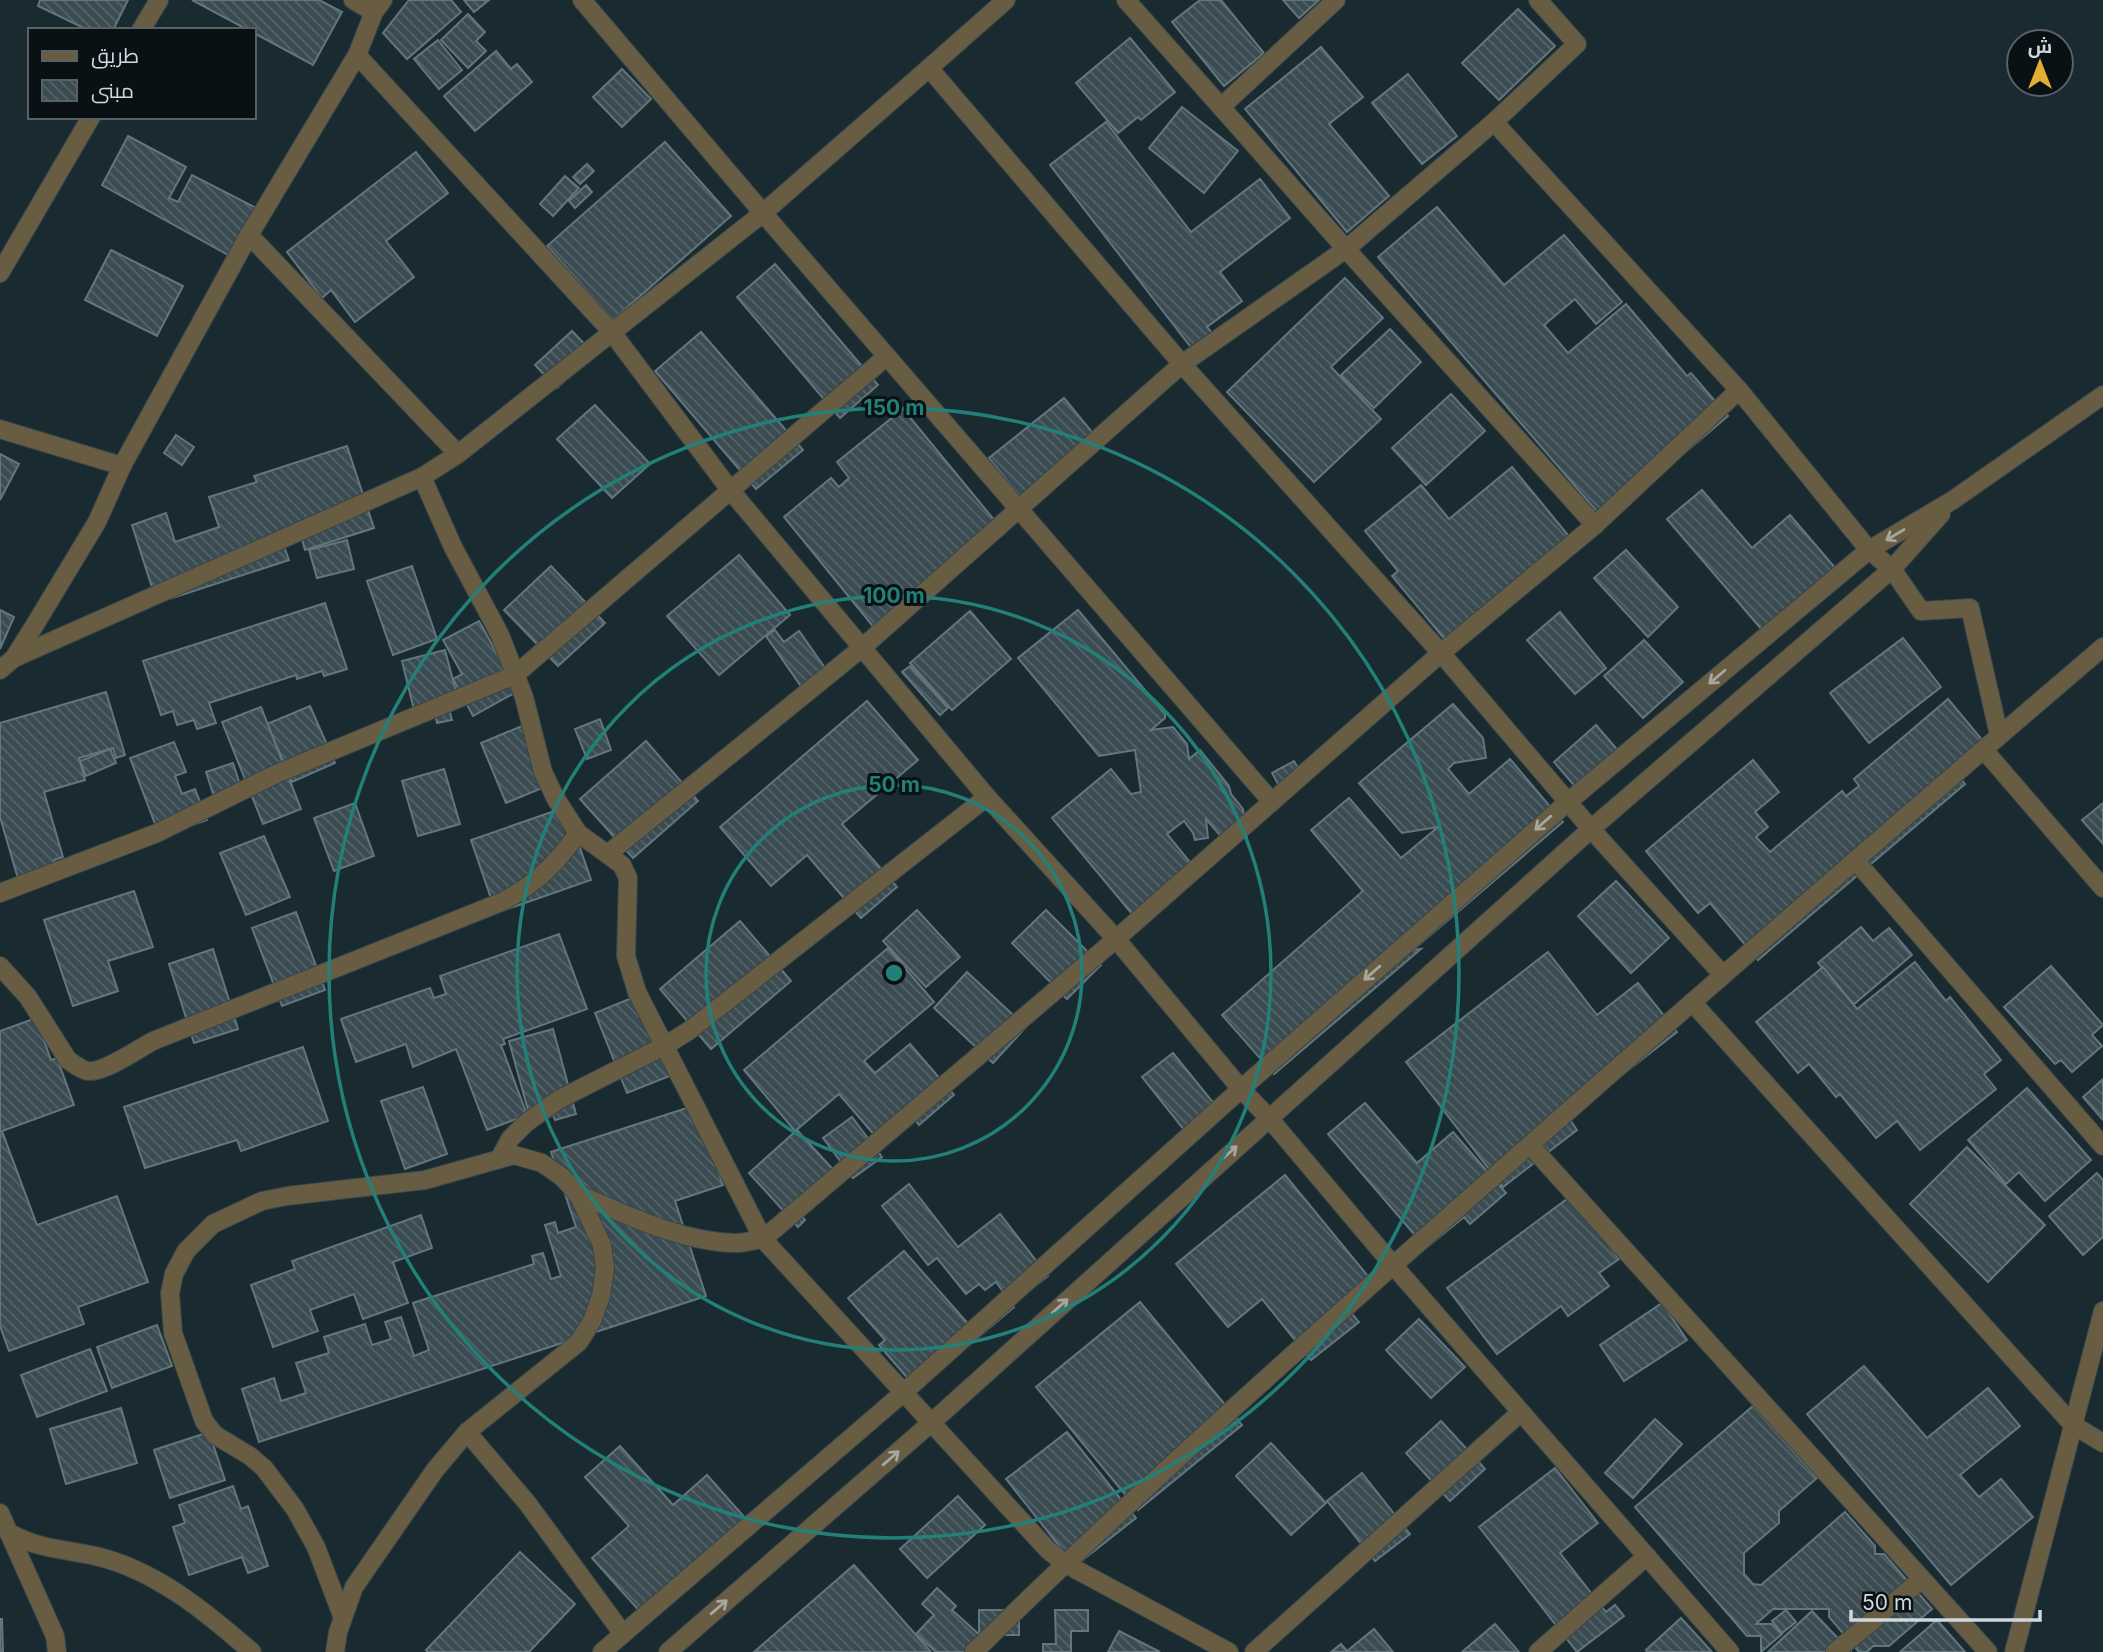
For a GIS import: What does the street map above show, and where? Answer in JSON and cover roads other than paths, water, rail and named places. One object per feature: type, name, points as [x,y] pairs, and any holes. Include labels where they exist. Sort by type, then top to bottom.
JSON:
[{"type":"street","points":[[142,28],[159,0]]},
{"type":"street","points":[[14,658],[97,522],[122,466],[249,235],[358,55],[378,6],[353,0]]},
{"type":"street","points":[[582,0],[1272,802]]},
{"type":"street","points":[[0,670],[14,658],[422,477],[458,454],[763,213],[1006,0]]},
{"type":"street","points":[[1126,0],[1346,250],[1595,525]]},
{"type":"street","points":[[1221,107],[1336,0]]},
{"type":"street","points":[[609,853],[863,647],[1182,365],[1346,250],[1493,122],[1577,44],[1538,0]]},
{"type":"street","points":[[358,55],[611,331],[732,491],[986,797],[1116,939],[1241,1089],[1730,1652]]},
{"type":"street","points":[[929,68],[1182,365],[1441,653],[1591,829],[1723,975]]},
{"type":"street","points":[[0,273],[90,119]]},
{"type":"street","points":[[1493,122],[1739,390],[1869,550],[1892,569],[1922,611],[1970,608],[2000,735]]},
{"type":"street","points":[[249,235],[458,454]]},
{"type":"street","points":[[0,893],[177,825],[276,774],[515,675],[886,356]]},
{"type":"street","points":[[578,1194],[635,1219],[675,1232],[738,1243],[763,1239],[1116,939],[1441,653],[1595,525],[1739,390]]},
{"type":"street","points":[[602,1652],[903,1393],[1241,1089],[1569,801],[1869,550],[1954,500],[2103,395]]},
{"type":"street","points":[[0,429],[122,466]]},
{"type":"street","points":[[422,477],[453,547],[500,635],[523,696],[543,772],[556,799],[578,833],[588,842],[609,853],[622,865],[628,878],[626,956],[637,992],[763,1239],[1048,1550],[1064,1563],[1229,1652]]},
{"type":"street","points":[[668,1652],[931,1423],[1591,829],[1892,569],[1954,500]]},
{"type":"street","points":[[974,1652],[1064,1563],[1393,1265],[1855,860],[2103,647]]},
{"type":"street","points":[[1984,750],[2103,888]]},
{"type":"street","points":[[500,1158],[510,1139],[518,1131],[558,1100],[690,1030],[986,797]]},
{"type":"street","points":[[0,966],[28,997],[68,1060],[88,1071],[95,1070],[108,1066],[153,1041],[504,901],[527,888],[548,871],[578,833]]},
{"type":"street","points":[[1855,860],[2103,1146]]},
{"type":"street","points":[[1692,1002],[2073,1424],[2103,1443]]},
{"type":"street","points":[[1530,1145],[1988,1652]]},
{"type":"street","points":[[335,1652],[354,1587],[435,1470],[467,1432],[579,1342],[592,1321],[601,1296],[605,1268],[602,1245],[578,1194],[562,1177],[542,1163],[514,1155],[425,1180],[262,1201],[213,1224],[186,1251],[174,1274],[170,1293],[173,1333],[204,1421],[215,1434],[264,1468],[295,1508],[316,1548],[344,1618]]},
{"type":"street","points":[[2014,1652],[2103,1311]]},
{"type":"street","points":[[1254,1652],[1521,1412]]},
{"type":"street","points":[[467,1432],[528,1504],[623,1634]]},
{"type":"street","points":[[0,1513],[55,1636],[57,1652]]},
{"type":"street","points":[[8,1532],[23,1541],[105,1558],[130,1567],[163,1584],[205,1612],[252,1652]]},
{"type":"street","points":[[1538,1652],[1647,1556]]},
{"type":"street","points":[[1835,1652],[1922,1579]]}]
